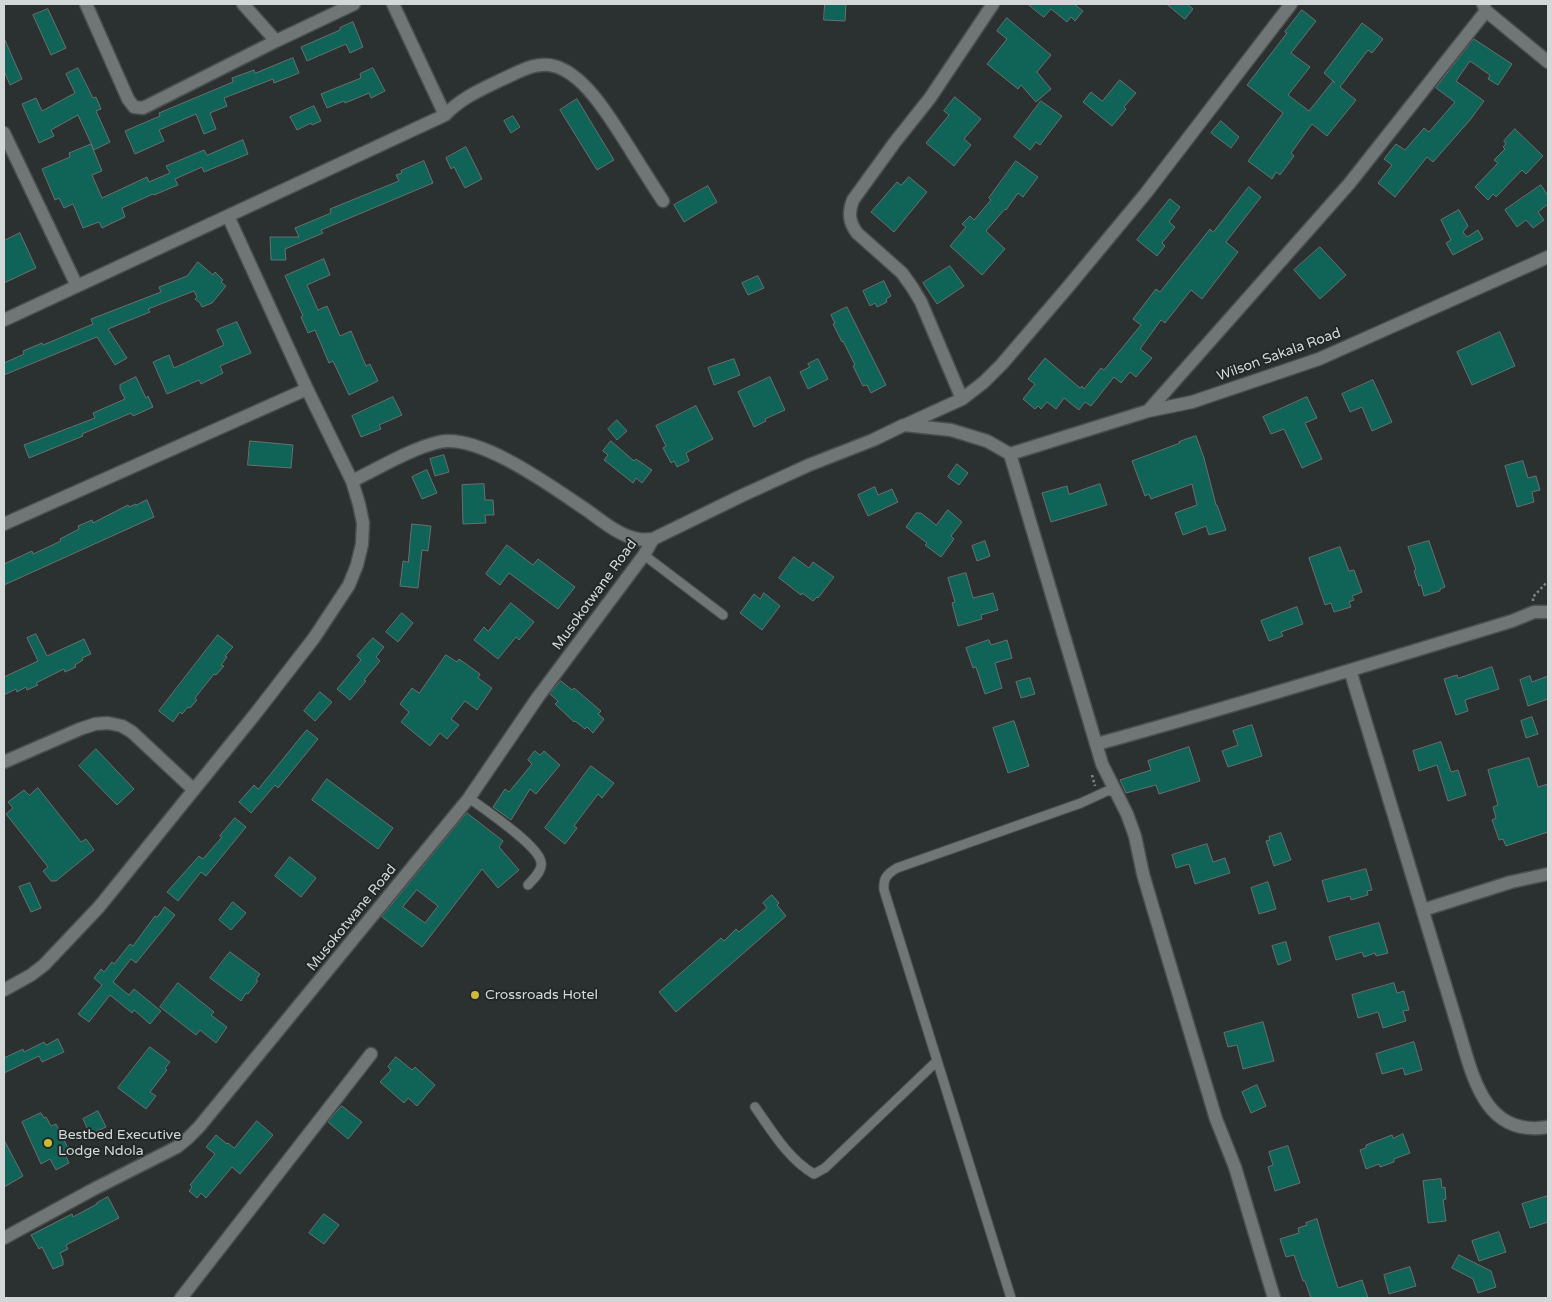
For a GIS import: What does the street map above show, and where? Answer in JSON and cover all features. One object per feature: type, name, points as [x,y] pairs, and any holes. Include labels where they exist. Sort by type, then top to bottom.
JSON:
[{"type":"street","points":[[86,4],[124,89],[134,107],[143,108],[354,4]]},
{"type":"street","points":[[243,4],[276,41]]},
{"type":"street","points":[[393,4],[445,115]]},
{"type":"street","points":[[962,399],[912,287],[902,273],[857,232],[849,218],[853,200],[930,98],[993,4]]},
{"type":"street","points":[[352,481],[422,447],[441,442],[460,441],[506,460],[533,474],[621,533],[638,539],[653,539],[809,465],[873,440],[962,399],[984,382],[1002,364],[1068,287],[1146,193],[1291,4]]},
{"type":"street","points":[[1148,411],[1349,184],[1485,8],[1548,62]]},
{"type":"street","points":[[4,320],[445,115],[454,105],[466,97],[534,65],[554,66],[570,74],[587,88],[603,106],[663,201]]},
{"type":"street","points":[[4,133],[77,286]]},
{"type":"street","points":[[4,990],[31,975],[56,954],[98,907],[194,790],[314,638],[349,585],[357,565],[362,544],[363,523],[352,481],[306,389],[228,216]]},
{"type":"street","name":"Wilson Sakala Road","points":[[1010,454],[1148,411],[1192,402],[1319,359],[1548,257]]},
{"type":"street","points":[[4,524],[306,389]]},
{"type":"street","points":[[904,425],[951,430],[987,441],[1010,454],[1102,764],[1127,814],[1135,836],[1143,874],[1216,1119],[1236,1167],[1274,1298]]},
{"type":"street","name":"Musokotwane Road","points":[[4,1238],[92,1190],[177,1147],[199,1127],[469,798],[538,697],[644,556],[653,539]]},
{"type":"street","points":[[1097,744],[1350,670],[1512,621],[1534,612],[1548,612]]},
{"type":"street","points":[[1350,670],[1475,1082],[1481,1096],[1493,1112],[1508,1122],[1525,1127],[1548,1127]]},
{"type":"street","points":[[4,762],[80,729],[95,724],[108,723],[122,726],[132,732],[194,790]]},
{"type":"street","points":[[1423,910],[1511,882],[1548,874]]},
{"type":"street","points":[[181,1298],[371,1054]]},
{"type":"lane","points":[[644,556],[723,616]]},
{"type":"lane","points":[[1011,1298],[884,890],[884,880],[888,874],[897,868],[1074,805],[1107,791],[1116,791]]},
{"type":"lane","points":[[469,798],[536,852],[541,862],[540,870],[528,885]]},
{"type":"lane","points":[[755,1107],[781,1144],[803,1168],[814,1174],[825,1168],[937,1061]]},
{"type":"path","points":[[1534,612],[1533,597],[1548,581]]},
{"type":"building","points":[[825,4],[846,4],[845,21],[824,20]]},
{"type":"building","points":[[1028,4],[1074,4],[1083,11],[1075,21],[1071,17],[1067,22],[1051,9],[1044,17]]},
{"type":"building","points":[[1167,4],[1187,4],[1193,9],[1185,19]]},
{"type":"building","points":[[48,9],[66,48],[51,55],[33,15]]},
{"type":"building","points":[[1302,10],[1316,21],[1291,53],[1310,67],[1288,95],[1309,111],[1333,81],[1324,73],[1362,23],[1383,39],[1372,53],[1368,50],[1340,87],[1356,100],[1327,136],[1312,124],[1291,153],[1294,156],[1280,175],[1276,172],[1272,179],[1248,161],[1283,113],[1247,85],[1287,33],[1285,32]]},
{"type":"building","points":[[1007,18],[1051,55],[1037,72],[1051,89],[1036,102],[1021,85],[1018,89],[987,64],[1007,39],[997,31]]},
{"type":"building","points":[[353,22],[363,47],[350,53],[346,44],[307,61],[301,47],[340,30],[340,28]]},
{"type":"building","points":[[4,38],[22,79],[10,85],[4,71]]},
{"type":"building","points":[[1474,39],[1512,64],[1498,85],[1488,79],[1490,75],[1470,61],[1456,81],[1484,101],[1433,162],[1427,157],[1395,197],[1378,183],[1392,165],[1384,159],[1396,144],[1405,150],[1424,128],[1429,132],[1455,102],[1436,88]]},
{"type":"building","points":[[293,58],[299,73],[274,83],[273,79],[224,98],[227,106],[210,113],[216,129],[204,134],[196,114],[159,130],[164,141],[135,154],[125,131],[160,116],[159,113],[233,82],[232,78],[254,70],[255,73]]},
{"type":"building","points":[[78,68],[93,98],[96,97],[101,109],[96,111],[110,142],[94,150],[78,115],[51,130],[54,136],[39,143],[22,104],[36,98],[42,111],[75,93],[66,74]]},
{"type":"building","points":[[373,68],[385,91],[371,98],[369,93],[327,108],[321,94],[361,78],[360,74]]},
{"type":"building","points":[[1120,80],[1136,93],[1112,126],[1083,102],[1091,92],[1102,101]]},
{"type":"building","points":[[955,97],[981,119],[964,139],[971,145],[954,166],[926,143],[949,115],[944,111]]},
{"type":"building","points":[[577,99],[614,160],[597,170],[560,110]]},
{"type":"building","points":[[1041,101],[1062,116],[1040,145],[1036,142],[1030,150],[1014,137]]},
{"type":"building","points":[[314,106],[321,121],[312,125],[311,123],[297,130],[290,117]]},
{"type":"building","points":[[513,116],[520,127],[511,133],[504,121]]},
{"type":"building","points":[[1221,121],[1239,137],[1231,148],[1211,133]]},
{"type":"building","points":[[1515,129],[1543,156],[1526,174],[1522,170],[1496,197],[1493,194],[1488,200],[1475,187],[1498,163],[1494,160],[1505,149],[1503,147],[1506,144],[1504,141]]},
{"type":"building","points":[[243,140],[248,154],[204,172],[202,167],[175,179],[178,185],[122,208],[125,217],[102,228],[99,222],[83,228],[73,204],[64,208],[59,198],[55,200],[42,169],[70,157],[69,153],[91,144],[102,171],[92,175],[102,198],[147,177],[149,182],[170,173],[166,166],[204,150],[207,155]]},
{"type":"building","points":[[466,147],[482,179],[465,188],[454,167],[451,169],[446,158]]},
{"type":"building","points":[[424,161],[433,183],[321,230],[323,233],[285,249],[286,260],[271,260],[270,237],[299,237],[295,228],[331,213],[330,209],[399,181],[396,175],[402,173],[401,171]]},
{"type":"building","points":[[1016,161],[1038,177],[1023,197],[1018,193],[1006,210],[986,231],[1005,249],[982,275],[950,246],[966,227],[962,224],[970,216],[974,220],[991,200],[989,198]]},
{"type":"building","points":[[909,177],[927,192],[894,232],[871,212],[897,182],[901,185]]},
{"type":"building","points":[[1541,185],[1548,196],[1548,204],[1538,212],[1544,220],[1533,228],[1526,220],[1517,227],[1505,210]]},
{"type":"building","points":[[708,186],[717,202],[684,222],[674,205]]},
{"type":"building","points":[[1249,187],[1261,197],[1226,242],[1238,252],[1202,299],[1191,290],[1165,323],[1161,320],[1140,349],[1152,358],[1136,377],[1130,372],[1121,383],[1114,377],[1091,406],[1085,402],[1079,410],[1064,398],[1056,409],[1047,402],[1041,409],[1038,406],[1035,409],[1023,399],[1035,384],[1028,379],[1045,358],[1080,388],[1082,386],[1084,389],[1101,368],[1104,370],[1141,325],[1133,319],[1156,289],[1160,292],[1210,229],[1213,232]]},
{"type":"building","points":[[1170,199],[1180,207],[1169,222],[1175,227],[1162,243],[1165,246],[1157,256],[1137,240]]},
{"type":"building","points":[[1459,210],[1468,226],[1463,232],[1467,237],[1478,230],[1483,239],[1453,255],[1446,243],[1451,240],[1441,220]]},
{"type":"building","points":[[20,233],[36,268],[4,283],[4,241]]},
{"type":"building","points":[[1320,247],[1346,275],[1320,299],[1294,270]]},
{"type":"building","points":[[324,259],[330,275],[307,285],[318,310],[327,306],[340,336],[351,331],[366,366],[370,364],[378,381],[349,395],[333,361],[329,363],[315,330],[308,333],[301,317],[303,316],[285,276]]},
{"type":"building","points":[[198,262],[213,275],[215,272],[226,286],[212,303],[202,307],[195,299],[197,297],[194,291],[148,309],[150,312],[108,329],[127,358],[115,365],[97,337],[4,375],[4,363],[24,354],[23,351],[42,343],[43,345],[93,324],[91,319],[161,292],[159,287],[187,276]]},
{"type":"building","points":[[950,266],[964,286],[937,304],[923,283]]},
{"type":"building","points":[[758,276],[764,288],[748,295],[742,283]]},
{"type":"building","points":[[884,281],[891,296],[886,299],[887,302],[877,307],[875,303],[870,306],[863,291]]},
{"type":"building","points":[[847,307],[886,385],[871,393],[867,385],[863,386],[853,366],[855,365],[833,324],[835,323],[831,315]]},
{"type":"building","points":[[237,322],[251,353],[220,366],[223,373],[201,384],[199,380],[167,394],[153,362],[169,355],[174,368],[224,345],[217,330]]},
{"type":"building","points":[[1500,332],[1515,366],[1472,385],[1457,352]]},
{"type":"building","points":[[734,359],[740,375],[714,385],[708,368]]},
{"type":"building","points":[[818,359],[828,379],[808,389],[800,372],[810,367],[808,364]]},
{"type":"building","points":[[136,377],[146,398],[148,396],[153,407],[133,416],[131,413],[82,434],[83,436],[29,458],[24,445],[95,418],[93,413],[125,399],[120,385]]},
{"type":"building","points":[[770,377],[785,410],[765,419],[766,421],[754,427],[738,392]]},
{"type":"building","points":[[1373,380],[1392,422],[1372,431],[1362,407],[1350,412],[1342,394]]},
{"type":"building","points":[[393,397],[402,415],[379,425],[381,429],[361,437],[352,416]]},
{"type":"building","points":[[1307,397],[1317,418],[1305,423],[1322,459],[1302,468],[1284,429],[1271,434],[1263,417]]},
{"type":"building","points":[[696,406],[713,439],[686,453],[689,461],[677,467],[674,461],[671,463],[663,448],[666,446],[656,426]]},
{"type":"building","points":[[617,420],[627,431],[617,440],[608,429]]},
{"type":"building","points":[[1196,436],[1204,458],[1216,505],[1226,530],[1209,535],[1206,526],[1183,535],[1175,513],[1197,505],[1192,484],[1151,499],[1149,494],[1145,496],[1132,461]]},
{"type":"building","points":[[250,441],[293,445],[291,468],[248,465]]},
{"type":"building","points":[[611,441],[634,461],[636,459],[652,470],[642,483],[636,478],[633,483],[604,460],[608,455],[603,451]]},
{"type":"building","points":[[444,455],[449,472],[435,476],[430,459]]},
{"type":"building","points":[[1523,461],[1528,478],[1536,476],[1540,490],[1532,492],[1534,502],[1517,507],[1505,466]]},
{"type":"building","points":[[957,464],[968,473],[959,485],[948,477]]},
{"type":"building","points":[[427,470],[437,493],[422,499],[412,477]]},
{"type":"building","points":[[484,484],[485,500],[493,500],[494,515],[485,515],[486,523],[463,524],[462,485]]},
{"type":"building","points":[[1100,484],[1107,505],[1051,522],[1042,493],[1067,486],[1069,494]]},
{"type":"building","points":[[875,487],[878,495],[892,489],[898,502],[868,516],[858,495]]},
{"type":"building","points":[[147,500],[154,517],[4,585],[4,564],[32,551],[33,554],[61,541],[60,539],[79,529],[78,526],[92,520],[93,523],[128,505],[129,507]]},
{"type":"building","points":[[948,510],[962,522],[951,536],[954,539],[941,557],[925,545],[927,543],[906,527],[916,513],[921,513],[936,525]]},
{"type":"building","points":[[412,524],[431,526],[428,551],[422,550],[418,588],[400,586],[403,561],[408,562]]},
{"type":"building","points":[[985,541],[990,556],[977,561],[972,546]]},
{"type":"building","points":[[1429,541],[1445,587],[1440,589],[1440,591],[1424,596],[1414,571],[1416,570],[1408,547]]},
{"type":"building","points":[[507,545],[533,565],[538,559],[575,587],[558,609],[509,573],[500,585],[486,574]]},
{"type":"building","points":[[1340,547],[1349,571],[1354,570],[1362,592],[1352,596],[1354,600],[1349,602],[1351,607],[1334,612],[1331,603],[1325,605],[1309,558]]},
{"type":"building","points":[[794,557],[809,568],[813,562],[834,577],[818,598],[813,601],[802,593],[801,595],[779,578]]},
{"type":"building","points":[[966,573],[973,598],[993,593],[998,610],[981,615],[982,619],[958,626],[952,603],[955,602],[948,578]]},
{"type":"building","points":[[764,593],[780,606],[762,630],[740,613],[754,594],[760,599]]},
{"type":"building","points":[[511,603],[534,622],[519,640],[516,637],[498,659],[474,640],[484,627],[488,631]]},
{"type":"building","points":[[1297,607],[1303,624],[1281,632],[1283,636],[1269,641],[1261,621]]},
{"type":"building","points":[[402,613],[413,623],[398,642],[386,632]]},
{"type":"building","points":[[36,634],[47,656],[84,639],[91,654],[82,658],[83,660],[75,665],[76,667],[65,672],[64,669],[36,683],[38,685],[27,690],[26,687],[17,692],[16,689],[4,695],[4,677],[38,661],[27,638]]},
{"type":"building","points":[[218,635],[233,647],[225,656],[227,657],[221,665],[224,666],[216,675],[214,674],[195,698],[197,700],[190,708],[188,707],[182,714],[180,712],[173,722],[159,711]]},
{"type":"building","points":[[373,638],[384,647],[376,657],[380,661],[350,700],[337,689],[361,660],[357,656]]},
{"type":"building","points":[[989,640],[991,645],[1007,640],[1012,658],[995,663],[1002,688],[985,694],[976,667],[973,668],[966,648]]},
{"type":"building","points":[[446,655],[457,662],[459,659],[480,674],[478,678],[492,688],[477,710],[465,701],[451,719],[459,725],[447,739],[440,733],[430,746],[401,722],[409,712],[400,704],[412,688],[419,693]]},
{"type":"building","points":[[1492,667],[1499,689],[1465,700],[1468,711],[1456,715],[1444,679],[1457,675],[1458,678]]},
{"type":"building","points":[[1530,676],[1532,682],[1548,676],[1548,699],[1528,706],[1520,680]]},
{"type":"building","points":[[1030,678],[1035,694],[1021,698],[1016,682]]},
{"type":"building","points":[[561,681],[572,690],[574,688],[601,711],[598,714],[604,719],[593,733],[587,727],[585,729],[574,722],[555,704],[558,701],[550,694]]},
{"type":"building","points":[[320,692],[332,702],[315,721],[304,711]]},
{"type":"building","points":[[1532,717],[1538,734],[1526,738],[1521,721]]},
{"type":"building","points":[[1014,721],[1029,766],[1008,773],[993,728]]},
{"type":"building","points":[[1252,725],[1262,756],[1228,767],[1222,751],[1238,745],[1233,731]]},
{"type":"building","points":[[307,730],[318,739],[278,788],[275,785],[251,813],[239,802],[254,785],[258,789]]},
{"type":"building","points":[[1441,742],[1451,772],[1458,770],[1466,795],[1448,801],[1437,765],[1419,771],[1413,751]]},
{"type":"building","points":[[1189,747],[1200,781],[1159,794],[1156,785],[1126,793],[1120,780],[1151,770],[1148,761]]},
{"type":"building","points":[[96,749],[134,789],[117,805],[79,766]]},
{"type":"building","points":[[535,751],[540,755],[544,751],[560,765],[536,794],[530,789],[511,820],[493,807],[505,789],[509,792],[532,764],[528,760]]},
{"type":"building","points":[[1529,758],[1538,787],[1548,784],[1548,832],[1506,846],[1503,839],[1499,840],[1492,820],[1496,818],[1493,807],[1498,805],[1488,770]]},
{"type":"building","points":[[591,766],[614,783],[602,798],[598,794],[574,826],[577,828],[565,844],[545,828]]},
{"type":"building","points":[[327,779],[393,828],[378,849],[312,800]]},
{"type":"building","points":[[38,788],[81,842],[86,839],[94,850],[56,881],[51,881],[43,871],[48,867],[6,814],[13,808],[8,802],[24,790],[29,795]]},
{"type":"building","points":[[467,813],[503,841],[499,847],[519,870],[498,888],[482,869],[422,947],[382,917]],"holes":[[[417,890],[438,906],[425,923],[403,907]]]},
{"type":"building","points":[[235,818],[246,827],[206,876],[201,872],[178,901],[167,892],[199,856],[203,859]]},
{"type":"building","points":[[1281,833],[1291,860],[1274,866],[1266,841],[1270,840],[1269,837]]},
{"type":"building","points":[[1207,844],[1213,862],[1225,858],[1230,873],[1195,884],[1189,864],[1176,868],[1172,855]]},
{"type":"building","points":[[290,857],[316,878],[301,897],[275,876]]},
{"type":"building","points":[[1366,869],[1372,890],[1367,891],[1368,895],[1351,900],[1350,896],[1328,902],[1322,881]]},
{"type":"building","points":[[1268,882],[1276,909],[1259,914],[1251,888]]},
{"type":"building","points":[[30,883],[41,908],[31,912],[19,887]]},
{"type":"building","points":[[772,895],[786,916],[676,1012],[659,992],[721,938],[724,941],[736,929],[739,932],[767,908],[763,903]]},
{"type":"building","points":[[233,902],[246,913],[231,930],[219,920]]},
{"type":"building","points":[[165,907],[175,915],[136,963],[131,959],[113,982],[129,995],[134,989],[161,1011],[150,1024],[134,1010],[132,1013],[110,995],[89,1022],[78,1014],[102,985],[94,978],[101,969],[104,972],[112,962],[114,964],[130,944],[133,946],[155,916],[157,917]]},
{"type":"building","points":[[1379,923],[1388,953],[1376,956],[1375,953],[1364,957],[1362,952],[1336,960],[1329,937]]},
{"type":"building","points":[[1286,942],[1291,960],[1278,965],[1272,946]]},
{"type":"building","points":[[230,952],[260,974],[256,980],[258,981],[241,1001],[210,978]]},
{"type":"building","points":[[178,983],[214,1012],[211,1015],[227,1027],[216,1043],[200,1030],[196,1035],[160,1007]]},
{"type":"building","points":[[1394,983],[1397,993],[1404,991],[1409,1010],[1403,1011],[1406,1021],[1383,1028],[1378,1012],[1358,1018],[1352,995]]},
{"type":"building","points":[[1263,1022],[1274,1061],[1243,1069],[1237,1045],[1228,1047],[1224,1033]]},
{"type":"building","points":[[58,1039],[64,1052],[42,1062],[39,1056],[4,1073],[4,1058],[23,1049],[24,1052],[44,1042],[46,1045]]},
{"type":"building","points":[[1414,1042],[1422,1070],[1405,1075],[1403,1068],[1382,1074],[1376,1054]]},
{"type":"building","points":[[150,1047],[170,1062],[165,1068],[167,1070],[150,1092],[156,1096],[146,1109],[118,1088]]},
{"type":"building","points":[[396,1057],[412,1070],[415,1067],[435,1085],[417,1106],[408,1098],[404,1103],[380,1082],[391,1070],[388,1067]]},
{"type":"building","points":[[1257,1085],[1266,1106],[1251,1113],[1242,1092]]},
{"type":"building","points":[[342,1106],[362,1122],[348,1139],[328,1122]]},
{"type":"building","points":[[98,1111],[106,1127],[90,1134],[83,1119]]},
{"type":"building","points":[[41,1113],[44,1118],[46,1117],[51,1126],[56,1124],[69,1150],[64,1152],[69,1163],[56,1170],[50,1159],[41,1164],[22,1122]]},
{"type":"building","points":[[257,1121],[273,1135],[240,1174],[232,1167],[206,1198],[201,1193],[197,1198],[189,1191],[192,1187],[190,1185],[215,1154],[206,1147],[216,1135],[234,1148]]},
{"type":"building","points":[[1403,1134],[1410,1153],[1394,1159],[1394,1162],[1380,1167],[1379,1164],[1366,1169],[1360,1150],[1366,1148],[1366,1145],[1392,1135],[1393,1138]]},
{"type":"building","points":[[4,1140],[23,1176],[4,1187]]},
{"type":"building","points":[[1288,1146],[1300,1183],[1275,1191],[1268,1167],[1273,1165],[1269,1152]]},
{"type":"building","points":[[1441,1179],[1442,1188],[1445,1187],[1446,1199],[1443,1200],[1446,1221],[1428,1223],[1423,1181]]},
{"type":"building","points":[[1548,1196],[1548,1222],[1530,1228],[1522,1204]]},
{"type":"building","points":[[108,1197],[119,1218],[66,1245],[68,1249],[60,1253],[63,1265],[53,1269],[42,1247],[39,1249],[31,1235],[72,1214],[73,1217]]},
{"type":"building","points":[[324,1214],[339,1225],[324,1244],[309,1233]]},
{"type":"building","points":[[1317,1219],[1338,1288],[1362,1280],[1368,1298],[1311,1298],[1294,1255],[1286,1257],[1280,1239],[1299,1233],[1298,1228]]},
{"type":"building","points":[[1499,1232],[1506,1252],[1479,1261],[1472,1241]]},
{"type":"building","points":[[1459,1255],[1491,1271],[1496,1287],[1478,1293],[1473,1279],[1452,1268]]},
{"type":"building","points":[[1410,1267],[1416,1286],[1389,1294],[1384,1275]]},
{"type":"place","name":"Crossroads Hotel","points":[[475,995]]},
{"type":"place","name":"Bestbed Executive Lodge Ndola","points":[[48,1143]]}]
